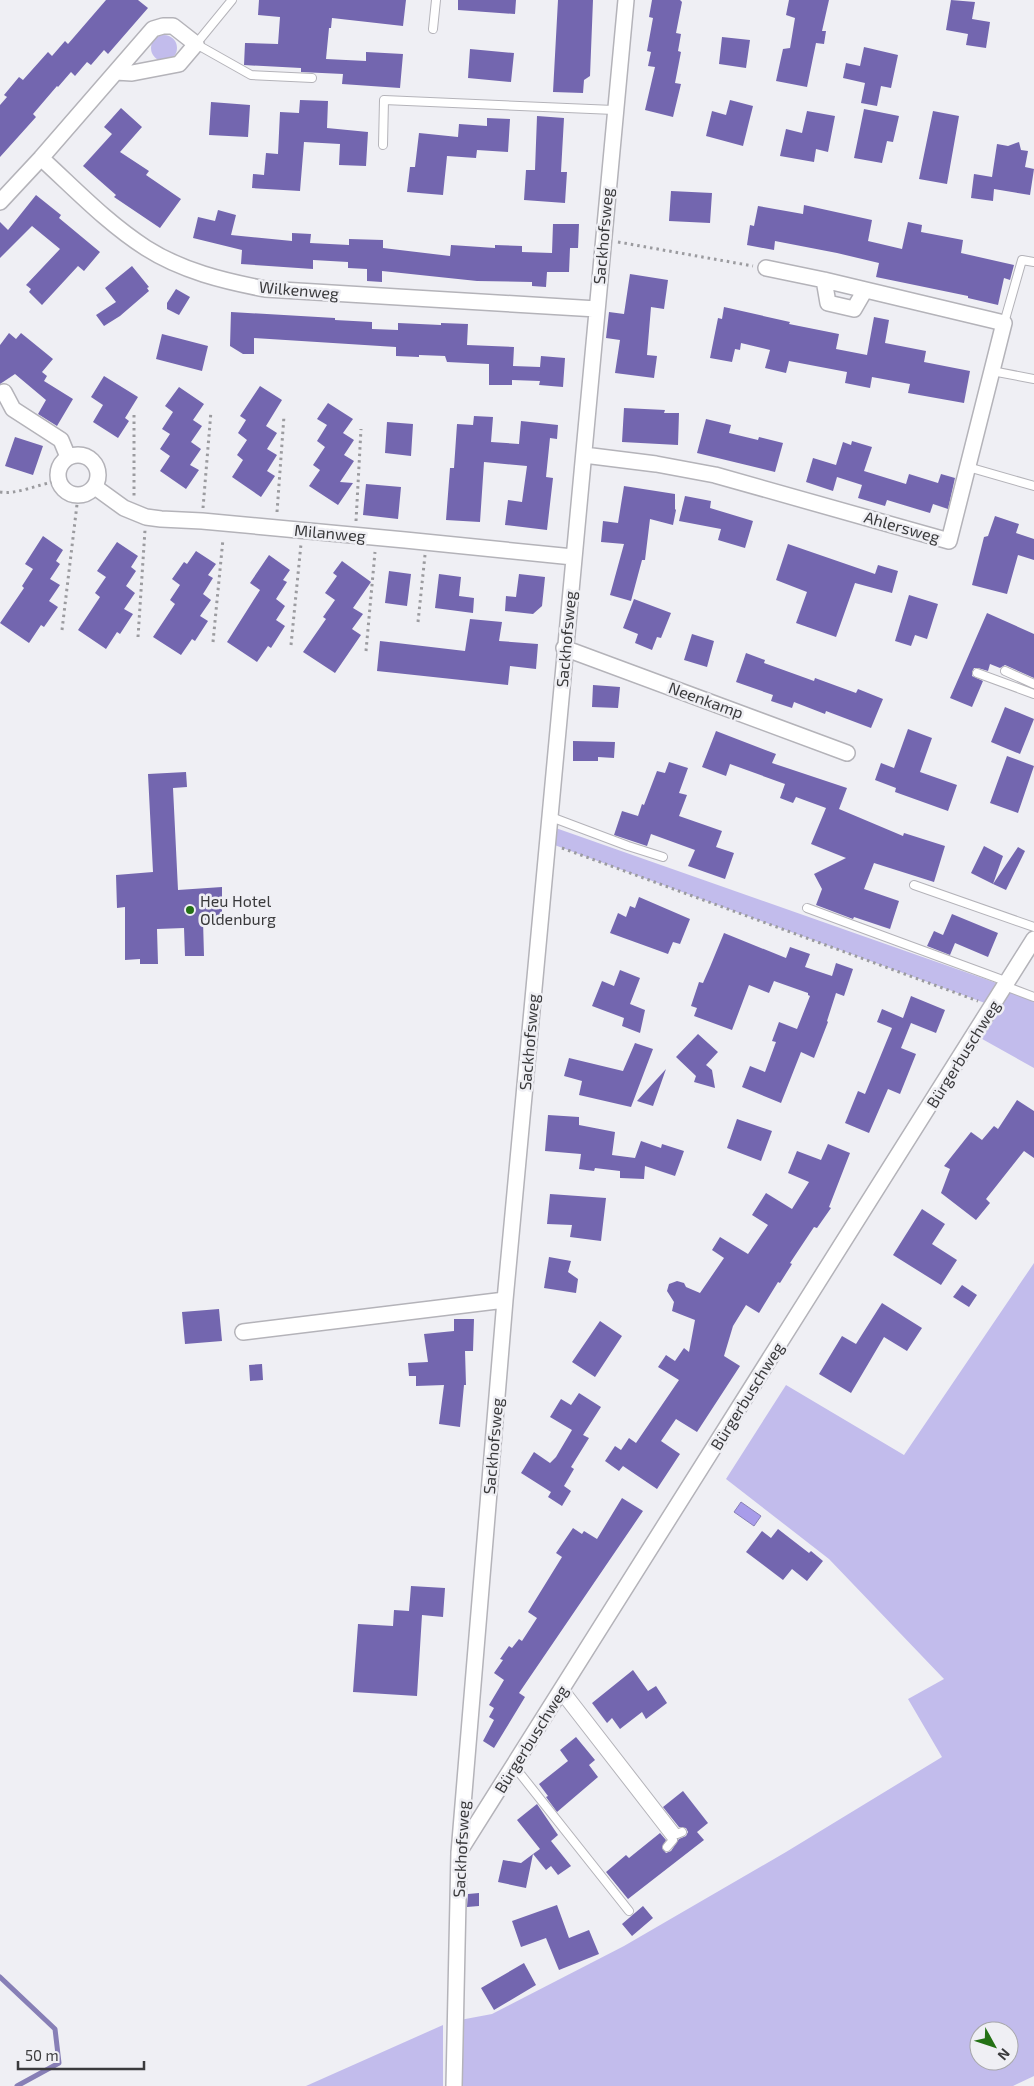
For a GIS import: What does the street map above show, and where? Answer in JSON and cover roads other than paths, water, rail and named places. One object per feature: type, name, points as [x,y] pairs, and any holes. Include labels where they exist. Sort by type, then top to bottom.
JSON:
[{"type":"street","name":"Sackhofsweg","points":[[454,2086],[459,1853],[505,1300],[526,1088],[539,923],[551,816],[564,648],[584,455],[614,110],[626,0]]},
{"type":"street","points":[[0,202],[41,158],[153,29],[173,26],[196,44],[179,64],[132,73],[116,72]]},
{"type":"street","name":"Wilkenweg","points":[[41,158],[112,223],[147,248],[190,269],[234,283],[265,289],[597,309]]},
{"type":"street","points":[[766,268],[1004,323]]},
{"type":"street","points":[[824,280],[828,303],[854,309],[865,290]]},
{"type":"street","name":"Ahlersweg","points":[[584,455],[656,464],[715,475],[949,541],[1004,323]]},
{"type":"street","points":[[4,392],[13,409],[61,440],[68,457]]},
{"type":"street","points":[[81,455],[93,461],[98,474],[94,487],[90,492],[78,496],[65,492],[58,481],[59,467],[68,457],[81,455]]},
{"type":"street","name":"Milanweg","points":[[94,487],[124,508],[140,514],[573,557]]},
{"type":"street","name":"Neenkamp","points":[[564,648],[847,753]]},
{"type":"street","name":"Bürgerbuschweg","points":[[459,1853],[1034,939]]},
{"type":"street","points":[[243,1332],[505,1300]]},
{"type":"lane","points":[[232,0],[196,44],[251,75],[312,78]]},
{"type":"lane","points":[[433,29],[436,0]]},
{"type":"lane","points":[[383,145],[384,100],[614,110]]},
{"type":"lane","points":[[1004,323],[1022,260],[1034,262]]},
{"type":"lane","points":[[992,371],[1034,379]]},
{"type":"lane","points":[[968,466],[1034,486]]},
{"type":"lane","points":[[1005,671],[1034,684]]},
{"type":"lane","points":[[977,673],[1034,694]]},
{"type":"lane","points":[[551,816],[628,846],[663,857]]},
{"type":"lane","points":[[914,885],[1034,927]]},
{"type":"lane","points":[[808,908],[1007,984],[1034,997]]},
{"type":"lane","points":[[561,1690],[677,1834],[682,1832]]},
{"type":"lane","points":[[561,1690],[673,1840],[667,1847]]},
{"type":"lane","points":[[514,1766],[629,1911]]},
{"type":"waterway","points":[[0,1977],[55,2029],[59,2063],[17,2086]]},
{"type":"place","name":"Heu Hotel Oldenburg","points":[[190,910]]}]
